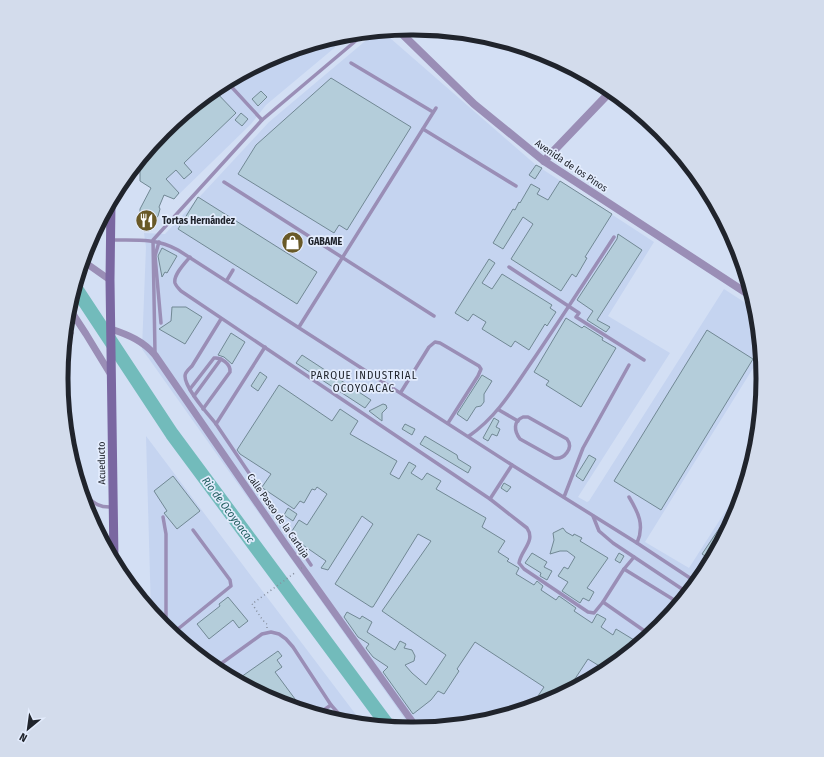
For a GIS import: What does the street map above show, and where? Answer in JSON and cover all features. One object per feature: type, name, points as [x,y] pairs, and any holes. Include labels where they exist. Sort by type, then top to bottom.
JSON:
[{"type":"main road","name":"Acueducto","points":[[111,214],[110,280],[114,548]]},
{"type":"street","name":"Avenida de los Pinos","points":[[403,35],[474,104],[544,162],[744,291]]},
{"type":"street","points":[[544,162],[607,96]]},
{"type":"street","points":[[88,265],[110,280]]},
{"type":"street","points":[[74,316],[111,375]]},
{"type":"street","name":"Calle Paseo de la Cartuja","points":[[111,333],[129,335],[141,342],[155,355],[286,545],[413,722]]},
{"type":"lane","points":[[155,355],[153,240],[262,120],[357,40]]},
{"type":"lane","points":[[352,63],[434,112]]},
{"type":"lane","points":[[231,87],[262,120]]},
{"type":"lane","points":[[299,327],[436,108]]},
{"type":"lane","points":[[423,129],[516,186]]},
{"type":"lane","points":[[224,182],[434,316]]},
{"type":"lane","points":[[469,436],[481,428],[499,410],[569,307],[614,237]]},
{"type":"lane","points":[[111,240],[153,240],[171,246],[190,257],[512,465],[637,542],[691,579]]},
{"type":"lane","points":[[160,242],[156,256],[161,323]]},
{"type":"lane","points":[[190,257],[178,272],[175,280],[175,285],[181,291],[220,319],[490,499],[527,528],[530,532],[530,541],[520,558],[520,566],[588,612],[594,613],[596,611],[624,569],[634,557]]},
{"type":"lane","points":[[509,267],[578,313],[576,317],[644,360]]},
{"type":"lane","points":[[227,280],[233,270]]},
{"type":"lane","points":[[220,319],[192,366],[186,372],[185,377],[194,396],[216,424],[311,565]]},
{"type":"lane","points":[[401,392],[429,347],[435,342],[440,343],[479,366],[481,369],[478,376],[448,423]]},
{"type":"lane","points":[[216,424],[264,347]]},
{"type":"lane","points":[[190,390],[211,360],[217,358],[221,359],[229,365],[231,369],[230,372],[203,409]]},
{"type":"lane","points":[[194,396],[221,359]]},
{"type":"lane","points":[[564,497],[583,448],[629,365]]},
{"type":"lane","points":[[499,410],[518,421]]},
{"type":"lane","points":[[523,417],[528,418],[567,439],[570,445],[564,457],[560,459],[554,458],[520,439],[516,434],[515,428],[518,421],[523,417]]},
{"type":"lane","points":[[490,499],[512,465]]},
{"type":"lane","points":[[628,497],[637,510],[641,524],[641,534],[637,542]]},
{"type":"lane","points":[[91,501],[102,507],[113,507]]},
{"type":"lane","points":[[592,514],[599,532],[612,543],[683,590]]},
{"type":"lane","points":[[164,517],[166,534],[166,618]]},
{"type":"lane","points":[[178,629],[231,586],[230,580],[193,530]]},
{"type":"lane","points":[[624,569],[675,600]]},
{"type":"lane","points":[[603,602],[644,631]]},
{"type":"lane","points":[[221,664],[262,634],[271,632],[278,634],[286,639],[293,647],[331,705],[339,714]]},
{"type":"lane","points":[[324,710],[331,705]]},
{"type":"path","points":[[267,633],[267,624],[263,622],[260,614],[252,604],[301,568],[305,568]]},
{"type":"shaded area","points":[[388,36],[536,165],[654,242],[608,316],[670,353],[578,497],[587,502],[724,289],[747,304],[753,334],[755,364],[645,542],[689,568],[733,499],[720,530],[698,569],[685,588],[655,621],[621,651],[584,676],[564,687],[522,704],[479,715],[457,719],[407,722],[142,349],[146,247],[144,233],[165,234],[269,122],[369,38]]},
{"type":"shaded area","points":[[340,43],[266,105],[251,124],[174,199],[140,181],[140,168],[154,152],[186,120],[221,93],[260,70],[281,61],[302,53]]},
{"type":"shaded area","points":[[146,436],[358,717],[302,704],[260,687],[240,676],[203,651],[186,637],[151,601]]},
{"type":"building","points":[[331,78],[411,127],[347,230],[339,225],[334,233],[238,174],[256,145]]},
{"type":"building","points":[[261,91],[267,97],[258,106],[252,99]]},
{"type":"building","points":[[219,95],[236,113],[184,163],[192,172],[184,179],[176,170],[166,179],[179,193],[174,199],[164,195],[159,207],[160,209],[158,216],[148,228],[140,225],[140,209],[151,188],[140,181],[140,168],[154,152],[186,120]]},
{"type":"building","points":[[241,113],[248,119],[242,126],[235,120]]},
{"type":"building","points":[[536,165],[542,168],[535,179],[529,175]]},
{"type":"building","points":[[560,181],[612,214],[585,257],[587,258],[576,277],[572,274],[561,291],[511,259],[533,224],[523,217],[503,249],[493,243],[513,209],[515,210],[531,184],[540,189],[537,194],[548,200]]},
{"type":"building","points":[[198,197],[317,272],[297,304],[178,229]]},
{"type":"building","points":[[618,234],[642,250],[597,320],[610,327],[606,332],[587,320],[593,311],[577,300],[617,239]]},
{"type":"building","points":[[162,248],[177,256],[167,273],[165,272],[162,277],[158,256]]},
{"type":"building","points":[[489,259],[495,263],[482,283],[492,289],[502,274],[552,305],[550,308],[556,312],[547,326],[545,324],[529,350],[515,341],[511,347],[482,329],[486,322],[473,314],[468,321],[455,313]]},
{"type":"building","points":[[172,307],[186,307],[202,317],[185,344],[159,329],[171,321]]},
{"type":"building","points":[[566,318],[582,328],[584,326],[603,338],[602,340],[616,348],[581,407],[546,385],[549,381],[534,372]]},
{"type":"building","points":[[707,330],[753,359],[661,510],[614,481]]},
{"type":"building","points":[[231,333],[245,342],[232,364],[224,357],[218,355]]},
{"type":"building","points":[[302,355],[371,400],[365,408],[296,363]]},
{"type":"building","points":[[260,372],[267,377],[258,391],[251,386]]},
{"type":"building","points":[[482,375],[492,381],[484,394],[484,402],[481,406],[476,407],[467,421],[457,414]]},
{"type":"building","points":[[279,385],[332,421],[340,409],[358,421],[350,434],[397,461],[390,474],[399,479],[409,462],[416,466],[411,473],[422,480],[427,473],[441,481],[436,489],[486,518],[482,527],[505,541],[498,552],[509,559],[507,561],[519,568],[516,574],[534,585],[537,581],[543,586],[541,590],[556,600],[559,596],[576,608],[574,611],[592,623],[597,614],[606,619],[601,627],[613,635],[616,629],[634,640],[600,666],[588,659],[573,682],[539,698],[538,696],[544,687],[475,642],[457,669],[459,671],[444,694],[438,691],[431,700],[413,714],[383,672],[388,667],[373,657],[366,648],[369,644],[358,637],[344,617],[347,612],[360,619],[362,616],[372,622],[367,632],[395,650],[400,641],[406,644],[404,648],[412,650],[415,656],[414,661],[405,665],[426,685],[446,655],[382,611],[431,541],[418,534],[373,607],[371,607],[335,584],[373,524],[362,516],[328,570],[321,568],[326,561],[300,543],[292,531],[299,520],[307,525],[327,494],[317,487],[315,490],[312,489],[304,503],[300,501],[294,509],[262,487],[271,474],[240,454],[237,450]]},
{"type":"building","points":[[383,404],[386,405],[387,408],[382,413],[382,421],[369,411]]},
{"type":"building","points":[[494,418],[499,421],[496,427],[500,429],[497,436],[492,434],[488,441],[483,438]]},
{"type":"building","points":[[405,424],[415,429],[412,435],[402,429]]},
{"type":"building","points":[[425,436],[457,455],[458,459],[471,467],[468,473],[420,444]]},
{"type":"building","points":[[589,455],[596,459],[583,481],[576,476]]},
{"type":"building","points":[[173,476],[200,511],[177,529],[164,513],[167,511],[154,491]]},
{"type":"building","points":[[504,483],[511,487],[507,492],[501,488]]},
{"type":"building","points":[[288,508],[297,514],[293,521],[284,515]]},
{"type":"building","points":[[724,522],[705,556],[702,554]]},
{"type":"building","points":[[563,528],[566,532],[573,536],[574,534],[582,538],[580,541],[608,558],[587,588],[594,592],[589,601],[583,598],[580,603],[562,591],[568,582],[558,576],[564,567],[568,569],[575,557],[567,551],[560,551],[550,554],[554,540],[553,533]]},
{"type":"building","points":[[532,553],[547,562],[544,567],[552,571],[547,580],[540,576],[541,573],[525,563]]},
{"type":"building","points":[[619,553],[624,556],[620,563],[615,560]]},
{"type":"building","points":[[228,597],[248,621],[239,628],[233,620],[209,639],[197,624],[220,606],[219,604]]},
{"type":"building","points":[[278,651],[282,656],[277,660],[282,667],[275,672],[297,702],[260,687],[241,677]]},
{"type":"waterway","name":"Rio de Ocoyoacac","points":[[79,293],[172,434],[384,720]]},
{"type":"place","name":"Tortas Hernández","points":[[146,221]]},
{"type":"place","name":"GABAME","points":[[292,242]]},
{"type":"district","name":"PARQUE INDUSTRIAL OCOYOACAC","points":[[364,381]]}]
